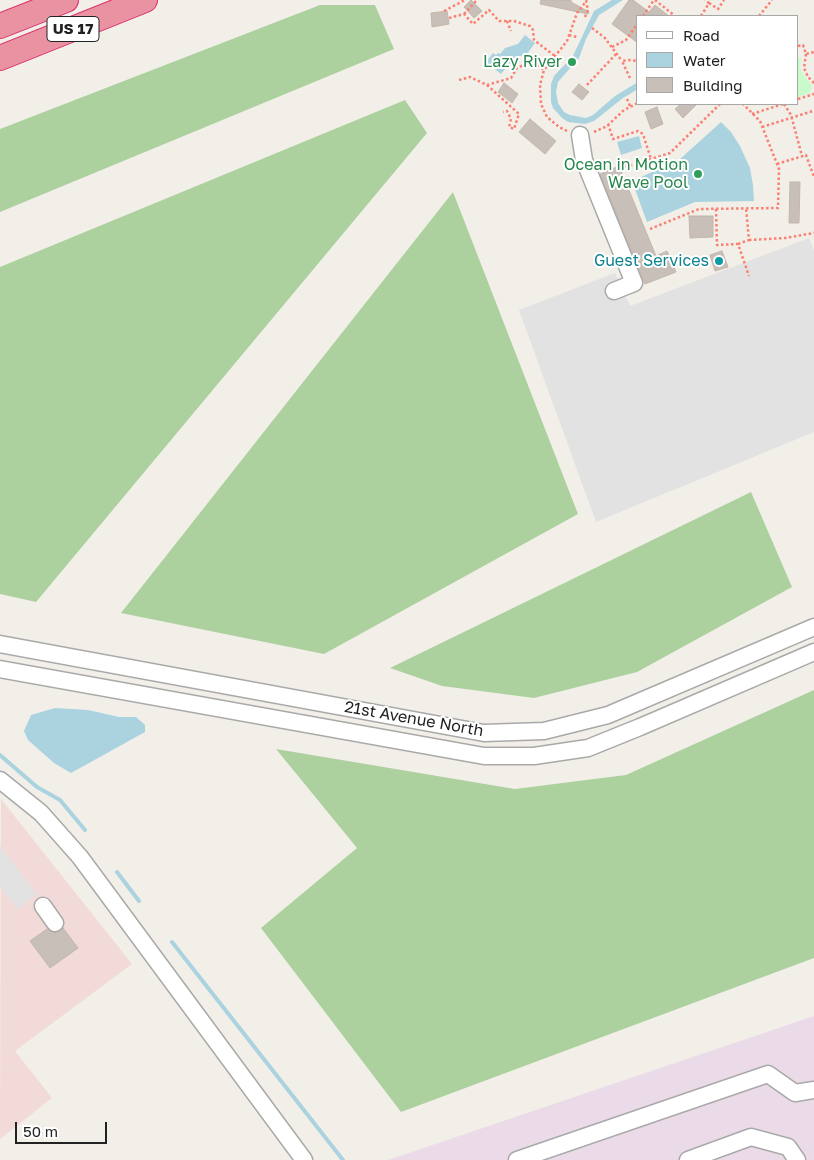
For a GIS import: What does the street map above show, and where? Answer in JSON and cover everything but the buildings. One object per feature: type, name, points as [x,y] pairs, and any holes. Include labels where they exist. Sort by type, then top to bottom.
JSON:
[{"type":"highway","name":"US 17","points":[[0,26],[66,0]]},
{"type":"highway","name":"US 17","points":[[0,58],[145,0]]},
{"type":"street","points":[[580,135],[584,160],[634,284],[614,291]]},
{"type":"street","name":"21st Avenue North","points":[[0,644],[484,733],[544,731],[608,715],[814,627]]},
{"type":"street","name":"21st Avenue North","points":[[0,669],[484,756],[534,756],[588,748],[814,652]]},
{"type":"street","points":[[0,780],[41,813],[80,857],[304,1160]]},
{"type":"street","points":[[43,906],[55,923]]},
{"type":"street","points":[[518,1160],[768,1074],[796,1093],[814,1090]]},
{"type":"street","points":[[688,1160],[751,1137],[788,1147],[797,1160]]},
{"type":"path","points":[[444,11],[465,0]]},
{"type":"path","points":[[449,18],[464,14],[478,0]]},
{"type":"path","points":[[585,17],[588,10],[586,0]]},
{"type":"path","points":[[586,0],[577,12],[567,41],[544,70],[540,85],[540,95],[547,117],[559,127],[580,135],[597,131],[624,110],[636,104]]},
{"type":"path","points":[[644,15],[655,0],[674,15]]},
{"type":"path","points":[[704,0],[718,9],[724,0]]},
{"type":"path","points":[[760,15],[772,0]]},
{"type":"path","points":[[702,15],[709,3]]},
{"type":"path","points":[[464,14],[473,24],[489,10],[499,21],[514,21],[530,26],[533,30],[534,40],[555,56]]},
{"type":"path","points":[[507,21],[511,31]]},
{"type":"path","points":[[612,47],[626,40],[636,26]]},
{"type":"path","points":[[592,28],[606,38],[622,61],[630,78]]},
{"type":"path","points":[[569,35],[577,37]]},
{"type":"path","points":[[799,46],[803,45],[806,54],[804,68],[808,77],[814,83]]},
{"type":"path","points":[[806,54],[814,52]]},
{"type":"path","points":[[588,85],[617,53]]},
{"type":"path","points":[[486,86],[511,78],[517,68],[533,61],[544,70]]},
{"type":"path","points":[[622,61],[636,62]]},
{"type":"path","points":[[459,80],[470,77],[486,86],[519,114],[514,129],[509,127],[511,118],[507,111],[502,112]]},
{"type":"path","points":[[799,99],[814,94]]},
{"type":"path","points":[[627,99],[630,106]]},
{"type":"path","points":[[625,167],[670,153],[719,105]]},
{"type":"path","points":[[650,229],[699,209],[778,208],[779,170],[760,121],[745,105]]},
{"type":"path","points":[[752,114],[781,105]]},
{"type":"path","points":[[785,105],[792,118],[802,156]]},
{"type":"path","points":[[762,127],[813,111]]},
{"type":"path","points":[[608,124],[613,139],[638,131],[643,134],[651,159]]},
{"type":"path","points":[[777,164],[806,155],[814,177]]},
{"type":"path","points":[[746,208],[749,240]]},
{"type":"path","points":[[716,209],[716,245],[738,244],[749,240],[784,238],[814,233]]},
{"type":"path","points":[[738,244],[749,276]]},
{"type":"shaded area","points":[[809,238],[814,250],[814,432],[596,522],[519,310],[615,273],[630,306]]},
{"type":"shaded area","points":[[1,799],[132,964],[15,1051],[52,1098],[0,1139]]},
{"type":"shaded area","points":[[0,846],[37,895],[17,909],[0,886]]},
{"type":"shaded area","points":[[814,1016],[814,1160],[388,1160]]},
{"type":"green space","points":[[320,5],[375,5],[394,49],[0,212],[0,129]]},
{"type":"green space","points":[[799,58],[801,59],[800,68],[811,84],[812,89],[809,93],[799,97]]},
{"type":"green space","points":[[405,100],[427,133],[36,602],[0,594],[0,267]]},
{"type":"green space","points":[[453,192],[578,514],[324,654],[121,613]]},
{"type":"green space","points":[[751,492],[792,587],[637,672],[534,698],[442,686],[390,668]]},
{"type":"green space","points":[[814,690],[814,958],[401,1112],[261,928],[357,848],[276,749],[515,789],[626,775]]},
{"type":"water","name":"Lazy River","points":[[612,0],[623,0],[599,15],[586,39],[579,58],[558,82],[556,92],[558,103],[564,112],[586,118],[593,115],[615,96],[636,83],[636,90],[594,121],[585,124],[568,122],[553,108],[551,84],[554,76],[573,56],[594,11]]},
{"type":"water","points":[[525,35],[535,43],[527,54],[514,58],[501,74],[486,62],[493,53],[496,55],[500,54],[505,48],[518,44]]},
{"type":"water","name":"Ocean in Motion Wave Pool","points":[[721,122],[731,132],[740,146],[750,168],[754,201],[695,202],[647,222],[632,181],[679,160]]},
{"type":"water","points":[[639,136],[642,148],[621,155],[617,142]]},
{"type":"water","points":[[55,708],[88,710],[119,717],[136,717],[145,725],[145,732],[71,773],[54,763],[28,740],[24,731],[31,715]]},
{"type":"waterway","points":[[0,755],[37,787],[60,800],[85,830]]},
{"type":"waterway","points":[[117,872],[139,901]]},
{"type":"waterway","points":[[172,942],[343,1160]]},
{"type":"place","name":"Lazy River","points":[[572,62]]},
{"type":"place","name":"Ocean in Motion Wave Pool","points":[[698,174]]},
{"type":"place","name":"Guest Services","points":[[719,261]]}]
